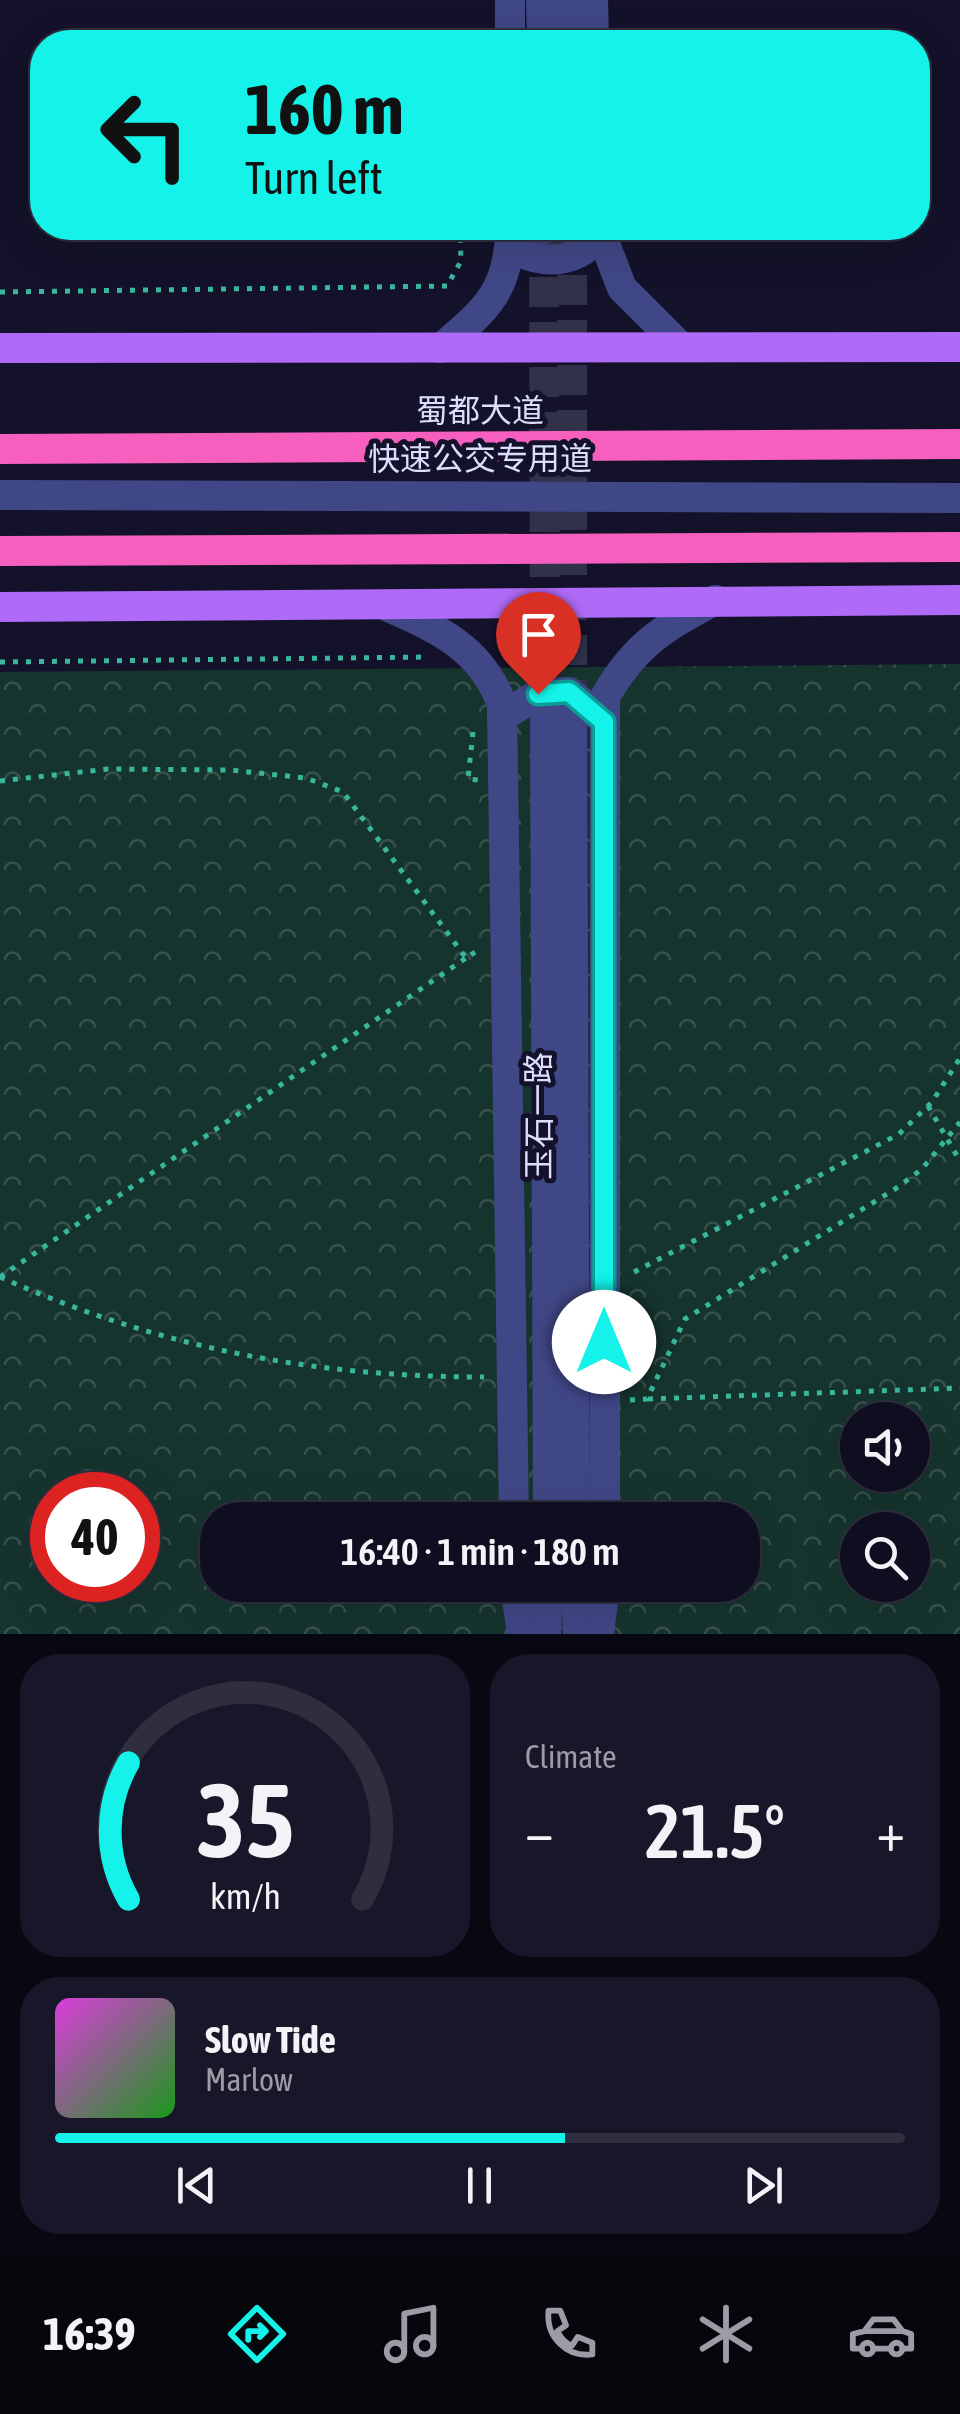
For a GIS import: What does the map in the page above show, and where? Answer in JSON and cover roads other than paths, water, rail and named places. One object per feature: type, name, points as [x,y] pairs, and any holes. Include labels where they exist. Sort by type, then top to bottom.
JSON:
[{"type":"highway","name":"蜀都大道","points":[[0,449],[960,444]]},
{"type":"highway","points":[[0,551],[960,547]]},
{"type":"main road","points":[[0,348],[960,347]]},
{"type":"main road","points":[[0,606],[960,600]]},
{"type":"street","points":[[510,0],[510,30]]},
{"type":"street","points":[[542,0],[542,30]]},
{"type":"street","points":[[567,0],[568,30]]},
{"type":"street","points":[[594,0],[594,30]]},
{"type":"street","points":[[441,348],[485,311],[501,290],[509,240]]},
{"type":"street","points":[[514,240],[521,253],[551,260],[570,258],[589,248],[582,240]]},
{"type":"street","points":[[581,240],[622,288],[682,347]]},
{"type":"street","name":"快速公交专用道","points":[[0,495],[960,498]]},
{"type":"street","points":[[604,1502],[605,696],[627,661],[655,632],[715,600]]},
{"type":"street","points":[[386,606],[445,632],[465,648],[494,682],[502,716],[514,1502]]},
{"type":"street","points":[[502,716],[538,694],[569,692],[604,722]]},
{"type":"street","name":"玉石一路","points":[[548,1502],[559,713],[575,1502]]},
{"type":"street","points":[[517,1602],[522,1634]]},
{"type":"street","points":[[546,1634],[547,1602]]},
{"type":"street","points":[[577,1602],[578,1634]]},
{"type":"street","points":[[599,1634],[603,1602]]},
{"type":"tunnel","points":[[544,240],[545,714]]},
{"type":"tunnel","points":[[572,240],[572,712]]}]
